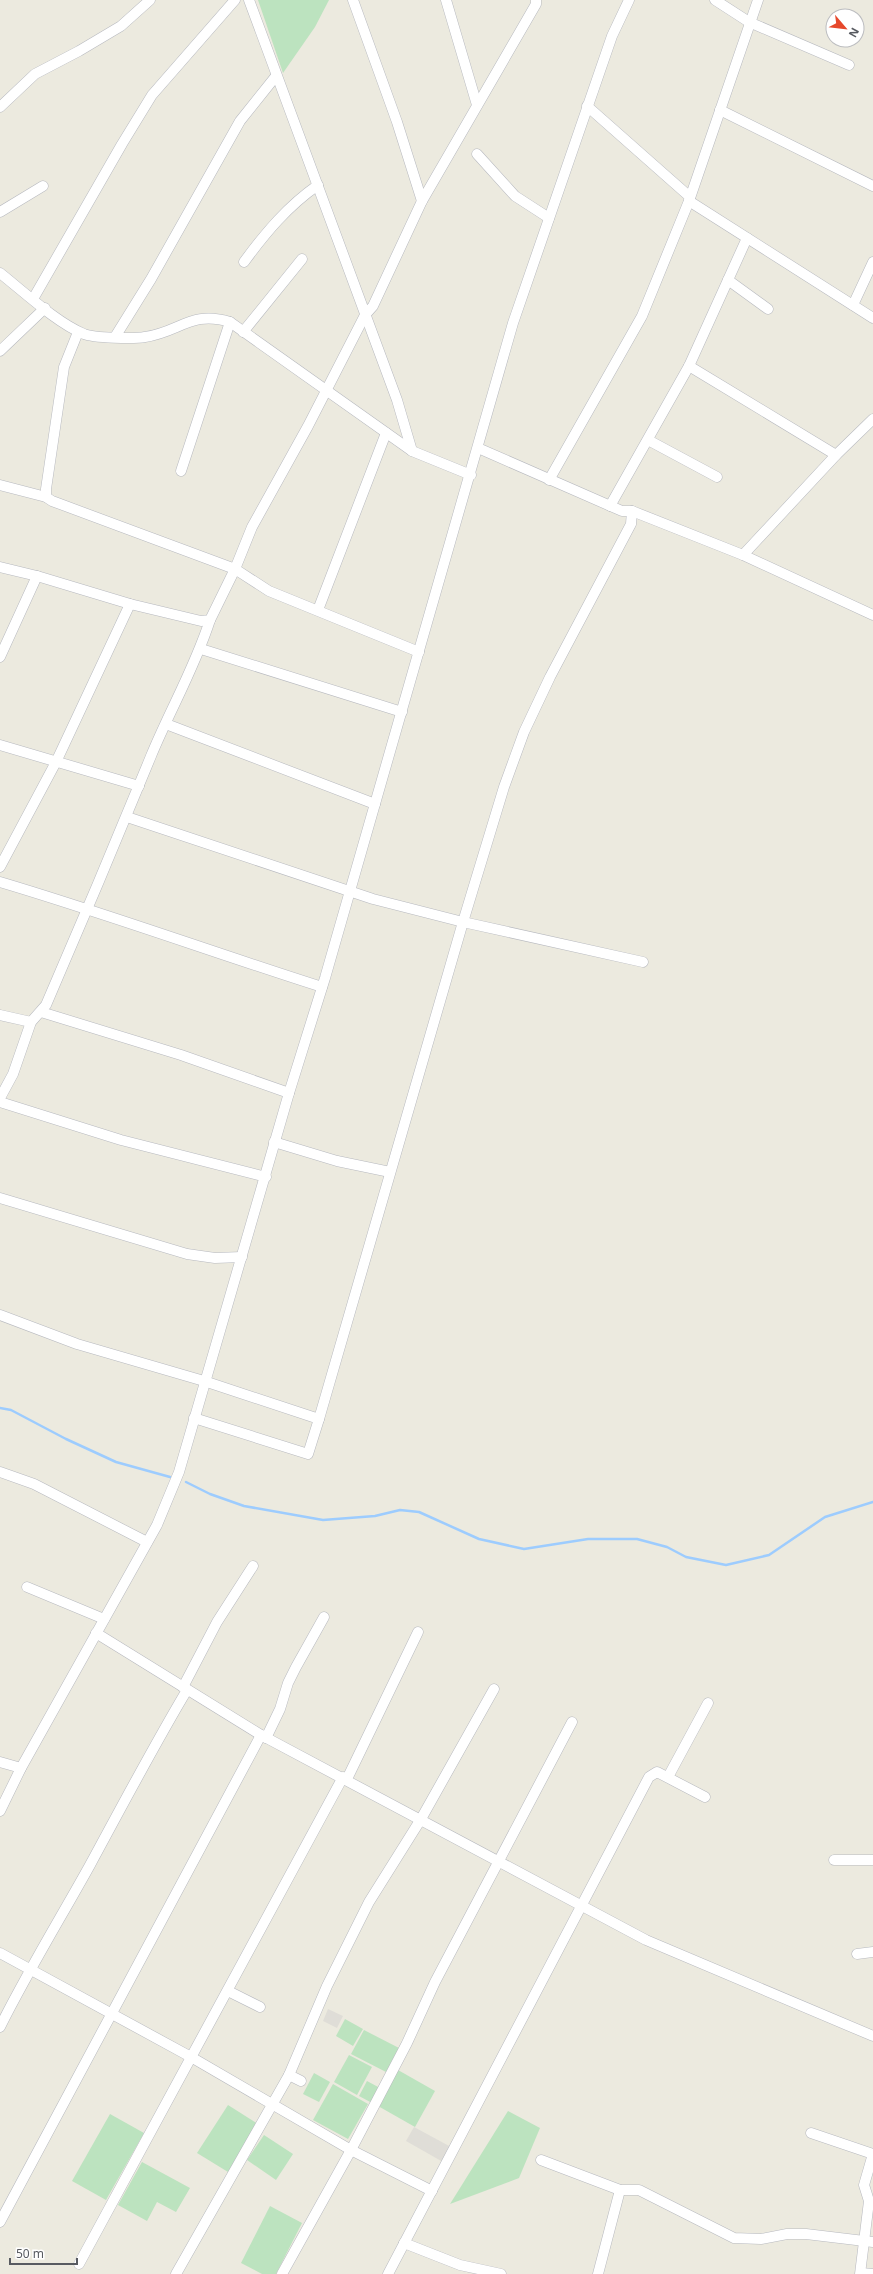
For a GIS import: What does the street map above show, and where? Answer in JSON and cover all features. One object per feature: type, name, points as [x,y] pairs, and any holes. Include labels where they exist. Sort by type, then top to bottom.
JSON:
[{"type":"street","points":[[0,107],[35,74],[79,51],[121,26],[150,0]]},
{"type":"street","points":[[33,299],[122,144],[152,96],[235,0]]},
{"type":"street","points":[[249,0],[397,400],[412,451]]},
{"type":"street","points":[[353,0],[397,122],[422,202]]},
{"type":"street","points":[[446,0],[477,105]]},
{"type":"street","points":[[0,1098],[14,1074],[31,1022],[41,1012],[88,908],[166,724],[201,649],[210,620],[235,569],[252,527],[326,392],[365,315],[374,306],[422,202],[536,4],[536,0]]},
{"type":"street","points":[[0,1811],[21,1768],[156,1525],[179,1472],[204,1381],[266,1177],[274,1142],[350,891],[513,323],[612,36],[629,0]]},
{"type":"street","points":[[715,0],[749,22],[849,65]]},
{"type":"street","points":[[549,480],[642,316],[689,199],[749,22],[758,0]]},
{"type":"street","points":[[115,337],[151,279],[240,121],[276,76]]},
{"type":"street","points":[[587,106],[689,199],[747,238],[873,318]]},
{"type":"street","points":[[720,110],[873,186]]},
{"type":"street","points":[[477,154],[515,196],[549,218]]},
{"type":"street","points":[[244,262],[270,226],[300,198],[318,185]]},
{"type":"street","points":[[0,212],[43,186]]},
{"type":"street","points":[[610,506],[689,366],[747,238]]},
{"type":"street","points":[[243,332],[302,259]]},
{"type":"street","points":[[853,305],[873,262]]},
{"type":"street","points":[[0,273],[44,308],[78,332],[86,335],[145,337],[199,318],[216,318],[230,322],[326,392],[412,451],[470,475]]},
{"type":"street","points":[[728,280],[768,309]]},
{"type":"street","points":[[0,351],[44,308]]},
{"type":"street","points":[[181,471],[230,322]]},
{"type":"street","points":[[46,497],[64,367],[78,332]]},
{"type":"street","points":[[689,366],[836,455]]},
{"type":"street","points":[[743,555],[836,455],[873,419]]},
{"type":"street","points":[[318,610],[386,433]]},
{"type":"street","points":[[648,440],[717,477]]},
{"type":"street","points":[[478,448],[622,511],[632,511],[743,555],[873,615]]},
{"type":"street","points":[[0,485],[46,497],[235,569],[270,591],[419,652]]},
{"type":"street","points":[[194,1418],[308,1454],[463,922],[504,787],[524,732],[550,677],[631,524],[632,511]]},
{"type":"street","points":[[0,567],[37,576],[130,604],[201,621],[210,620]]},
{"type":"street","points":[[0,657],[37,576]]},
{"type":"street","points":[[0,867],[56,762],[130,604]]},
{"type":"street","points":[[201,649],[402,712]]},
{"type":"street","points":[[166,724],[375,804]]},
{"type":"street","points":[[0,745],[139,786]]},
{"type":"street","points":[[127,816],[350,891],[463,922],[643,962]]},
{"type":"street","points":[[0,882],[88,908],[214,952],[322,987]]},
{"type":"street","points":[[41,1012],[181,1055],[289,1093]]},
{"type":"street","points":[[0,1015],[31,1022]]},
{"type":"street","points":[[0,1102],[121,1140],[266,1177]]},
{"type":"street","points":[[274,1142],[337,1161],[390,1172]]},
{"type":"street","points":[[0,1198],[187,1254],[215,1258],[242,1257]]},
{"type":"street","points":[[0,1315],[77,1344],[204,1381],[319,1419]]},
{"type":"street","points":[[0,1472],[34,1484],[147,1542]]},
{"type":"street","points":[[0,2026],[29,1970],[89,1866],[185,1688],[217,1622],[253,1566]]},
{"type":"street","points":[[27,1587],[104,1619]]},
{"type":"street","points":[[0,2222],[263,1736],[280,1709],[288,1683],[296,1666],[324,1617]]},
{"type":"street","points":[[79,2264],[345,1778],[418,1632]]},
{"type":"street","points":[[96,1633],[263,1736],[345,1778],[646,1940],[873,2036]]},
{"type":"street","points":[[176,2274],[289,2075],[327,1986],[369,1902],[421,1819],[494,1689]]},
{"type":"street","points":[[668,1777],[708,1703]]},
{"type":"street","points":[[282,2274],[352,2150],[407,2043],[435,1982],[572,1722]]},
{"type":"street","points":[[0,1762],[21,1768]]},
{"type":"street","points":[[388,2274],[649,1777],[657,1772],[705,1797]]},
{"type":"street","points":[[834,1860],[873,1860]]},
{"type":"street","points":[[857,1954],[873,1952]]},
{"type":"street","points":[[0,1953],[111,2015],[191,2057],[352,2150],[432,2191]]},
{"type":"street","points":[[228,1991],[260,2007]]},
{"type":"street","points":[[289,2075],[301,2081]]},
{"type":"street","points":[[811,2133],[873,2154],[864,2185],[869,2202],[869,2242],[860,2273],[873,2274]]},
{"type":"street","points":[[541,2160],[620,2190],[639,2190],[734,2238],[761,2239],[787,2234],[806,2234],[869,2242]]},
{"type":"street","points":[[598,2274],[620,2190]]},
{"type":"street","points":[[404,2243],[460,2265],[502,2274]]},
{"type":"shaded area","points":[[328,2009],[343,2016],[337,2028],[323,2021]]},
{"type":"shaded area","points":[[414,2127],[451,2147],[443,2162],[406,2141]]},
{"type":"green space","points":[[258,0],[329,0],[315,27],[283,73]]},
{"type":"green space","points":[[345,2019],[363,2029],[353,2046],[336,2036]]},
{"type":"green space","points":[[364,2030],[399,2048],[386,2072],[351,2054]]},
{"type":"green space","points":[[349,2055],[372,2067],[357,2095],[334,2082]]},
{"type":"green space","points":[[398,2070],[435,2091],[415,2127],[378,2106]]},
{"type":"green space","points":[[314,2073],[330,2082],[319,2102],[303,2094]]},
{"type":"green space","points":[[367,2081],[380,2088],[372,2103],[359,2096]]},
{"type":"green space","points":[[333,2084],[368,2104],[348,2139],[313,2120]]},
{"type":"green space","points":[[228,2105],[258,2124],[228,2172],[197,2153]]},
{"type":"green space","points":[[508,2111],[540,2128],[519,2178],[450,2204]]},
{"type":"green space","points":[[110,2114],[144,2133],[106,2200],[72,2181]]},
{"type":"green space","points":[[264,2135],[293,2154],[276,2180],[247,2160]]},
{"type":"green space","points":[[142,2162],[190,2188],[176,2212],[157,2202],[147,2221],[118,2205]]},
{"type":"green space","points":[[270,2206],[302,2223],[276,2274],[262,2274],[241,2263]]},
{"type":"waterway","points":[[0,1408],[11,1410],[66,1439],[116,1462],[170,1477]]},
{"type":"waterway","points":[[186,1482],[210,1494],[244,1506],[323,1520],[375,1516],[400,1510],[419,1512],[479,1539],[524,1549],[588,1539],[637,1539],[667,1547],[686,1557],[726,1565],[769,1555],[825,1517],[873,1502]]}]
